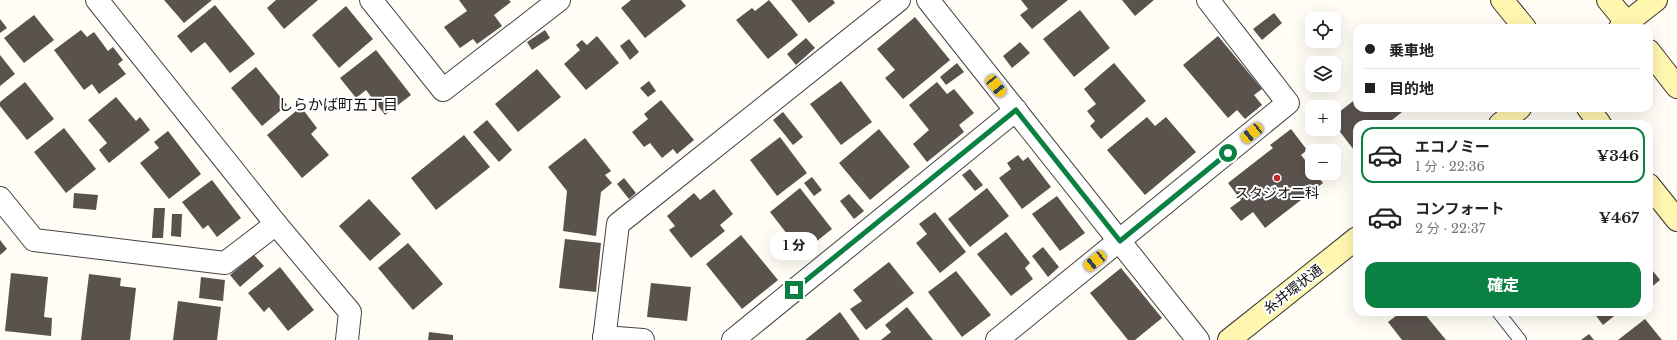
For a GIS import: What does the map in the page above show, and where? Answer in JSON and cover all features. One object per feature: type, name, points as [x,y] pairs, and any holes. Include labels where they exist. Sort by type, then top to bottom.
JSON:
[{"type":"street","points":[[97,0],[276,224],[350,312],[347,340]]},
{"type":"street","points":[[372,0],[443,90],[559,0]]},
{"type":"street","points":[[643,340],[604,338],[618,224],[899,0]]},
{"type":"street","points":[[928,0],[1198,340]]},
{"type":"street","points":[[997,340],[1288,103],[1208,0]]},
{"type":"street","points":[[1502,0],[1522,24]]},
{"type":"street","points":[[1608,0],[1625,24]]},
{"type":"street","points":[[1628,24],[1656,0]]},
{"type":"street","points":[[1653,56],[1677,87]]},
{"type":"street","points":[[733,340],[1016,110]]},
{"type":"street","points":[[1505,120],[1515,112]]},
{"type":"street","points":[[1653,190],[1677,220]]},
{"type":"street","points":[[0,198],[34,240],[225,263],[276,224]]},
{"type":"street","name":"糸井環状通","points":[[1229,340],[1353,241]]},
{"type":"lane","points":[[1501,316],[1520,340]]},
{"type":"building","points":[[164,0],[212,0],[184,23]]},
{"type":"building","points":[[276,0],[318,0],[284,29],[267,8]]},
{"type":"building","points":[[459,0],[509,0],[511,2],[494,15],[502,26],[477,44],[473,39],[460,48],[444,27],[467,11]]},
{"type":"building","points":[[631,0],[681,0],[686,6],[645,38],[621,8]]},
{"type":"building","points":[[769,0],[798,35],[768,59],[736,20],[752,8],[755,11]]},
{"type":"building","points":[[791,0],[833,0],[835,3],[809,23]]},
{"type":"building","points":[[1021,0],[1068,0],[1032,29],[1020,15],[1028,9]]},
{"type":"building","points":[[1122,0],[1154,0],[1135,16]]},
{"type":"building","points":[[215,5],[255,54],[230,73],[205,42],[191,53],[177,36]]},
{"type":"building","points":[[346,6],[373,39],[339,68],[312,35]]},
{"type":"building","points":[[1080,10],[1110,48],[1074,77],[1043,39]]},
{"type":"building","points":[[1274,13],[1282,23],[1262,40],[1253,29]]},
{"type":"building","points":[[34,15],[54,40],[24,63],[4,38]]},
{"type":"building","points":[[915,17],[950,60],[903,99],[885,78],[895,70],[877,49]]},
{"type":"building","points":[[0,19],[7,28],[0,33]]},
{"type":"building","points":[[81,30],[87,37],[94,32],[108,51],[113,47],[123,60],[118,64],[126,74],[99,94],[92,84],[84,90],[54,50]]},
{"type":"building","points":[[545,30],[550,38],[532,50],[527,42]]},
{"type":"building","points":[[597,36],[619,63],[586,90],[564,64],[580,50],[576,45],[582,40],[587,45]]},
{"type":"building","points":[[1218,36],[1262,89],[1254,95],[1262,105],[1245,119],[1237,110],[1228,118],[1183,65]]},
{"type":"building","points":[[806,38],[815,48],[796,65],[787,54]]},
{"type":"building","points":[[629,39],[639,52],[630,60],[620,46]]},
{"type":"building","points":[[1020,42],[1030,53],[1012,68],[1003,56]]},
{"type":"building","points":[[376,50],[411,95],[385,115],[366,90],[356,98],[340,78]]},
{"type":"building","points":[[0,55],[15,74],[0,86]]},
{"type":"building","points":[[957,63],[964,72],[946,85],[940,77]]},
{"type":"building","points":[[1114,63],[1146,101],[1101,139],[1090,126],[1095,121],[1087,111],[1096,104],[1084,89]]},
{"type":"building","points":[[256,67],[287,105],[262,126],[231,88]]},
{"type":"building","points":[[537,69],[561,97],[518,132],[495,104]]},
{"type":"building","points":[[649,81],[656,91],[648,97],[640,88]]},
{"type":"building","points":[[841,81],[872,122],[841,145],[810,104]]},
{"type":"building","points":[[25,82],[54,119],[27,140],[0,106],[0,102]]},
{"type":"building","points":[[937,82],[947,94],[954,89],[974,113],[959,125],[964,132],[927,162],[913,144],[929,130],[909,105]]},
{"type":"building","points":[[116,97],[136,121],[140,117],[150,130],[109,163],[99,150],[107,143],[88,120]]},
{"type":"building","points":[[661,100],[694,140],[677,154],[673,149],[662,158],[650,143],[644,147],[632,132],[648,119],[644,114]]},
{"type":"building","points":[[1353,101],[1353,112],[1402,112],[1392,120],[1353,120],[1353,149],[1341,133],[1341,111]]},
{"type":"building","points":[[301,107],[317,128],[311,134],[329,155],[302,178],[267,135]]},
{"type":"building","points":[[783,112],[803,137],[793,145],[773,120]]},
{"type":"building","points":[[1147,117],[1155,126],[1166,117],[1196,152],[1145,195],[1107,150]]},
{"type":"building","points":[[487,120],[512,150],[499,162],[473,132]]},
{"type":"building","points":[[64,128],[96,169],[66,193],[34,152]]},
{"type":"building","points":[[879,129],[910,167],[870,200],[839,163]]},
{"type":"building","name":"スタジオ二科","points":[[1291,129],[1305,147],[1305,152],[1301,155],[1305,160],[1305,180],[1321,180],[1323,183],[1265,228],[1253,212],[1241,221],[1230,208],[1241,200],[1228,183],[1273,148],[1270,145]]},
{"type":"building","points":[[168,131],[201,174],[169,199],[140,163],[159,148],[154,142]]},
{"type":"building","points":[[464,135],[490,167],[436,210],[411,178]]},
{"type":"building","points":[[780,137],[807,173],[777,196],[750,160]]},
{"type":"building","points":[[585,138],[611,171],[605,175],[612,183],[601,192],[596,236],[563,231],[567,191],[548,167]]},
{"type":"building","points":[[1018,155],[1023,161],[1028,157],[1051,187],[1022,209],[999,178],[1011,169],[1007,163]]},
{"type":"building","points":[[970,169],[983,185],[975,191],[962,175]]},
{"type":"building","points":[[812,177],[822,190],[814,196],[804,183]]},
{"type":"building","points":[[624,178],[636,193],[629,199],[617,184]]},
{"type":"building","points":[[212,180],[241,218],[217,237],[208,225],[203,229],[182,202]]},
{"type":"building","points":[[800,188],[832,229],[802,253],[770,212]]},
{"type":"building","points":[[987,188],[1009,216],[970,247],[948,219]]},
{"type":"building","points":[[714,189],[733,214],[720,225],[725,231],[691,258],[669,230],[675,226],[667,216],[694,193],[700,200]]},
{"type":"building","points":[[74,193],[98,195],[96,210],[73,208]]},
{"type":"building","points":[[849,194],[864,211],[854,219],[840,201]]},
{"type":"building","points":[[1057,196],[1085,233],[1060,251],[1032,214]]},
{"type":"building","points":[[369,199],[401,234],[370,261],[339,226]]},
{"type":"building","points":[[154,208],[165,208],[163,238],[152,238]]},
{"type":"building","points":[[935,212],[966,252],[940,273],[916,243],[927,234],[919,224]]},
{"type":"building","points":[[172,214],[182,214],[181,237],[171,236]]},
{"type":"building","points":[[1006,232],[1030,263],[1025,268],[1033,279],[1011,296],[977,254]]},
{"type":"building","points":[[741,235],[778,280],[742,309],[706,264]]},
{"type":"building","points":[[565,239],[601,243],[596,292],[559,288]]},
{"type":"building","points":[[0,240],[7,249],[0,255]]},
{"type":"building","points":[[408,243],[443,284],[413,310],[378,268]]},
{"type":"building","points":[[1043,247],[1059,267],[1048,277],[1032,256]]},
{"type":"building","points":[[254,255],[264,266],[240,287],[230,275]]},
{"type":"building","points":[[889,262],[914,293],[866,330],[850,309],[862,301],[853,290]]},
{"type":"building","points":[[280,267],[314,310],[288,331],[269,307],[264,312],[248,293]]},
{"type":"building","points":[[1121,268],[1162,318],[1135,340],[1128,340],[1090,293]]},
{"type":"building","points":[[956,271],[991,315],[962,337],[928,292]]},
{"type":"building","points":[[1653,271],[1660,280],[1653,286]]},
{"type":"building","points":[[11,273],[48,277],[44,317],[52,318],[51,336],[5,331]]},
{"type":"building","points":[[89,274],[121,278],[120,286],[136,288],[130,340],[81,340]]},
{"type":"building","points":[[201,277],[225,280],[223,301],[199,298]]},
{"type":"building","points":[[651,283],[691,287],[687,321],[647,317]]},
{"type":"building","points":[[178,301],[221,307],[217,340],[173,340]]},
{"type":"building","points":[[907,307],[933,340],[881,340],[891,332],[885,325]]},
{"type":"building","points":[[840,312],[860,340],[805,340]]},
{"type":"building","points":[[1396,316],[1426,316],[1446,340],[1402,340],[1388,322]]},
{"type":"building","points":[[1596,316],[1614,316],[1603,325]]},
{"type":"building","points":[[1645,319],[1662,340],[1618,340]]},
{"type":"building","points":[[429,332],[453,335],[453,340],[428,340]]},
{"type":"building","points":[[1589,334],[1594,340],[1581,340]]},
{"type":"place","name":"スタジオ二科","points":[[1277,178]]},
{"type":"district","name":"しらかば町五丁目","points":[[338,104]]},
{"type":"route","points":[[794,290],[1016,110],[1120,241],[1228,153]]}]
